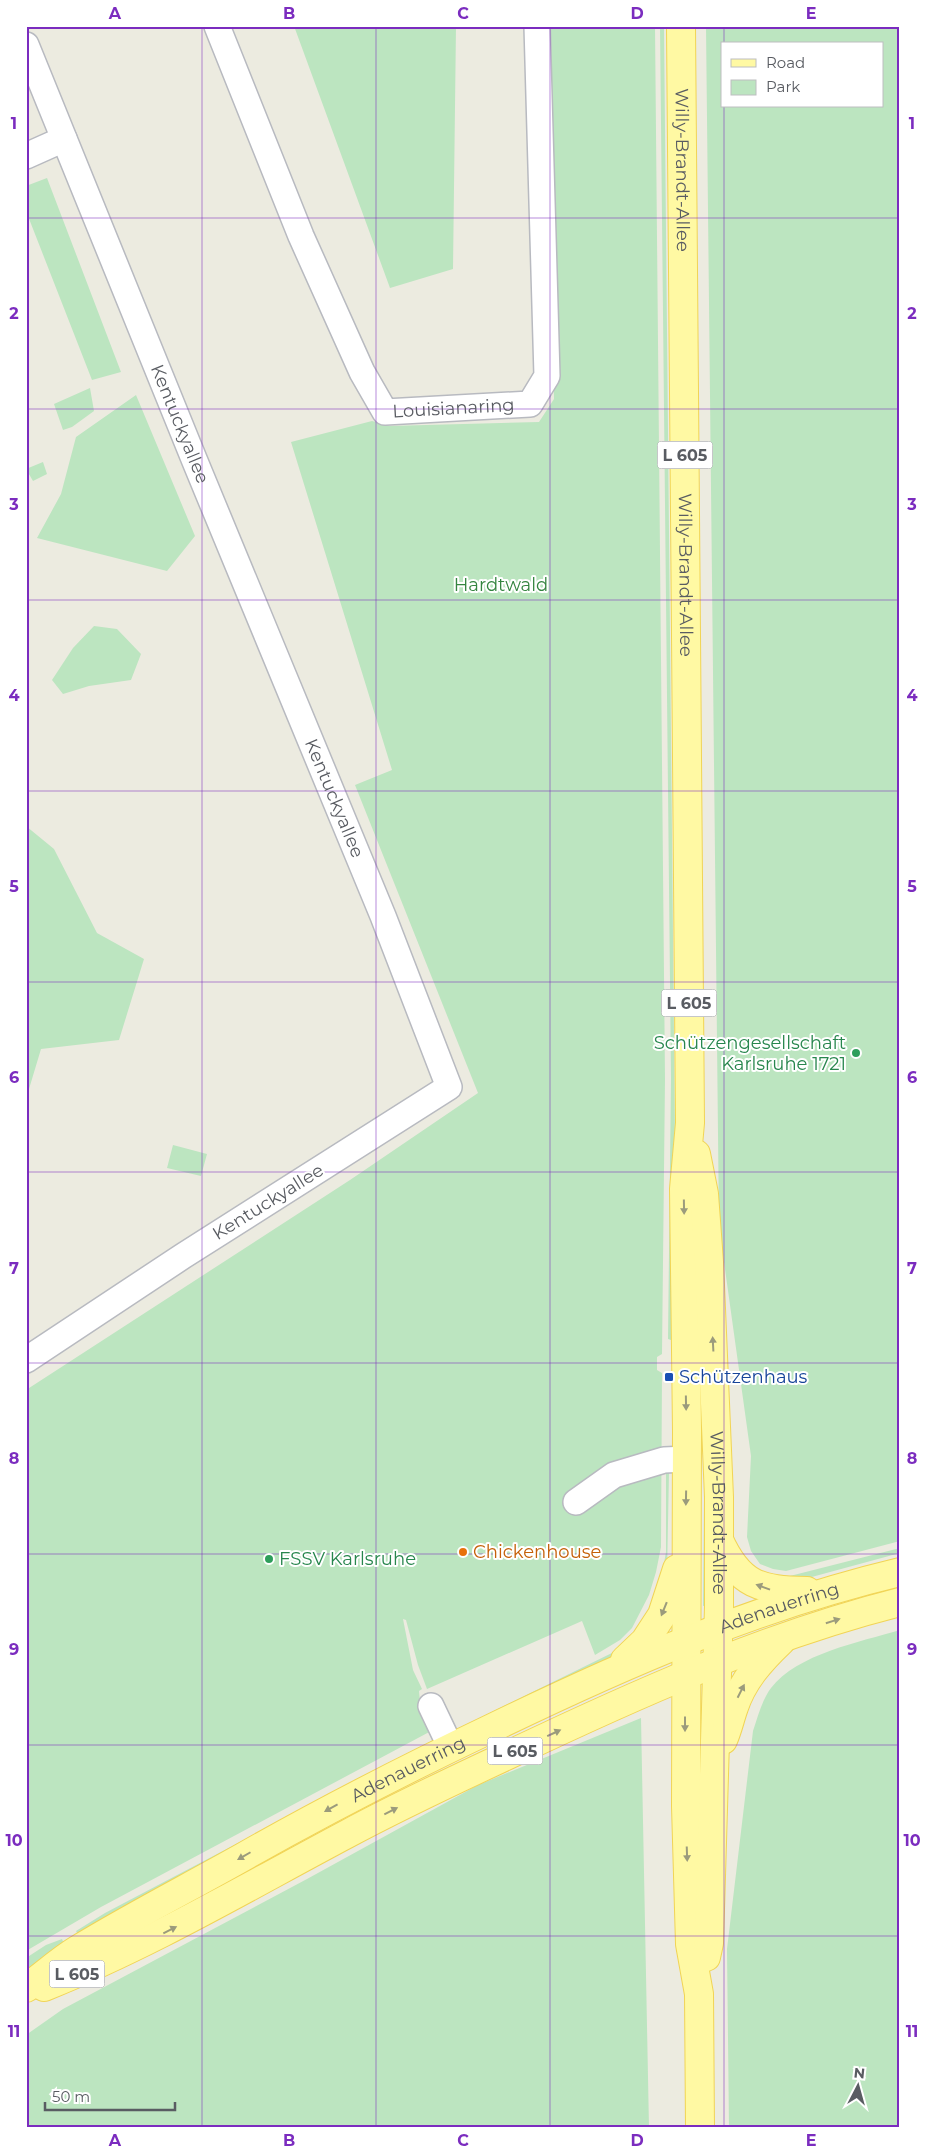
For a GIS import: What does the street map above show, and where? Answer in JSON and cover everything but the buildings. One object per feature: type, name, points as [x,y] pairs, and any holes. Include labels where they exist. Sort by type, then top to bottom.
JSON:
[{"type":"main road","name":"Willy-Brandt-Allee","points":[[681,26],[690,1123],[684,1189],[687,1459],[686,1806],[690,1944],[699,1994],[700,2128]]},
{"type":"main road","name":"Willy-Brandt-Allee","points":[[690,1123],[704,1194],[709,1262],[718,1428],[720,1540],[708,1943],[699,1994]]},
{"type":"main road","points":[[720,1540],[728,1559],[738,1571],[761,1587],[786,1592],[828,1591]]},
{"type":"main road","points":[[611,1672],[635,1651],[660,1620],[686,1546]]},
{"type":"main road","name":"Adenauerring","points":[[26,1988],[75,1951],[344,1800],[451,1748],[611,1672],[685,1640],[747,1617],[828,1591],[900,1572]]},
{"type":"main road","name":"Adenauerring","points":[[26,1994],[90,1969],[196,1917],[348,1833],[456,1778],[612,1706],[787,1636],[900,1602]]},
{"type":"main road","points":[[713,1770],[734,1708],[744,1685],[764,1658],[787,1636]]},
{"type":"street","name":"Louisianaring","points":[[217,26],[301,236],[362,372],[386,412],[530,404],[547,376],[537,26]]},
{"type":"street","name":"Kentuckyallee","points":[[26,45],[383,916],[449,1087],[182,1256],[26,1360]]},
{"type":"street","points":[[26,156],[64,139]]},
{"type":"street","points":[[576,1502],[614,1475],[664,1460],[687,1459]]},
{"type":"street","points":[[431,1706],[451,1748]]},
{"type":"green space","points":[[294,26],[456,26],[453,269],[390,288]]},
{"type":"green space","name":"Hardtwald","points":[[548,26],[655,26],[665,1079],[662,1354],[657,1357],[657,1370],[662,1373],[661,1547],[656,1572],[649,1595],[632,1628],[620,1640],[595,1655],[582,1621],[427,1689],[418,1665],[406,1620],[403,1619],[413,1670],[422,1689],[419,1691],[420,1702],[433,1730],[101,1907],[26,1951],[26,1390],[350,1180],[478,1093],[355,785],[392,770],[291,442],[372,421],[389,426],[539,422],[554,399]]},
{"type":"green space","points":[[660,26],[664,26],[676,1240],[671,1340],[668,1339],[671,1078]]},
{"type":"green space","points":[[706,26],[900,26],[900,1541],[786,1571],[760,1564],[751,1551],[747,1537],[751,1456],[719,1226]]},
{"type":"green space","points":[[47,178],[121,372],[92,380],[26,211],[26,186]]},
{"type":"green space","points":[[90,388],[94,411],[72,427],[63,430],[54,404]]},
{"type":"green space","points":[[136,395],[195,536],[167,571],[37,538],[61,494],[76,437]]},
{"type":"green space","points":[[43,462],[47,474],[33,481],[26,469]]},
{"type":"green space","points":[[94,626],[117,629],[141,654],[131,680],[89,686],[63,694],[52,680],[73,648]]},
{"type":"green space","points":[[26,826],[54,849],[97,933],[144,959],[119,1040],[41,1049],[26,1099]]},
{"type":"green space","points":[[173,1145],[207,1154],[201,1176],[167,1168]]},
{"type":"green space","points":[[666,1472],[669,1472],[667,1575],[663,1569],[666,1552]]},
{"type":"green space","points":[[706,1499],[708,1605],[703,1606],[704,1501]]},
{"type":"green space","points":[[900,1548],[900,1553],[797,1581],[786,1577]]},
{"type":"green space","points":[[900,1630],[900,2128],[729,2128],[727,1949],[753,1731],[765,1698],[771,1688],[782,1676],[796,1666],[830,1651]]},
{"type":"green space","points":[[616,1651],[619,1654],[466,1731],[455,1730]]},
{"type":"green space","points":[[641,1718],[649,2128],[26,2128],[26,2035],[63,2009],[478,1785]]},
{"type":"green space","points":[[435,1739],[437,1741],[80,1938],[76,1931],[105,1913]]},
{"type":"green space","points":[[62,1939],[64,1944],[26,1973],[26,1958],[46,1945]]},
{"type":"place","name":"Schützengesellschaft Karlsruhe 1721","points":[[856,1053]]},
{"type":"place","name":"Schützenhaus","points":[[669,1377]]},
{"type":"place","name":"Chickenhouse","points":[[463,1552]]},
{"type":"place","name":"FSSV Karlsruhe","points":[[269,1559]]}]
